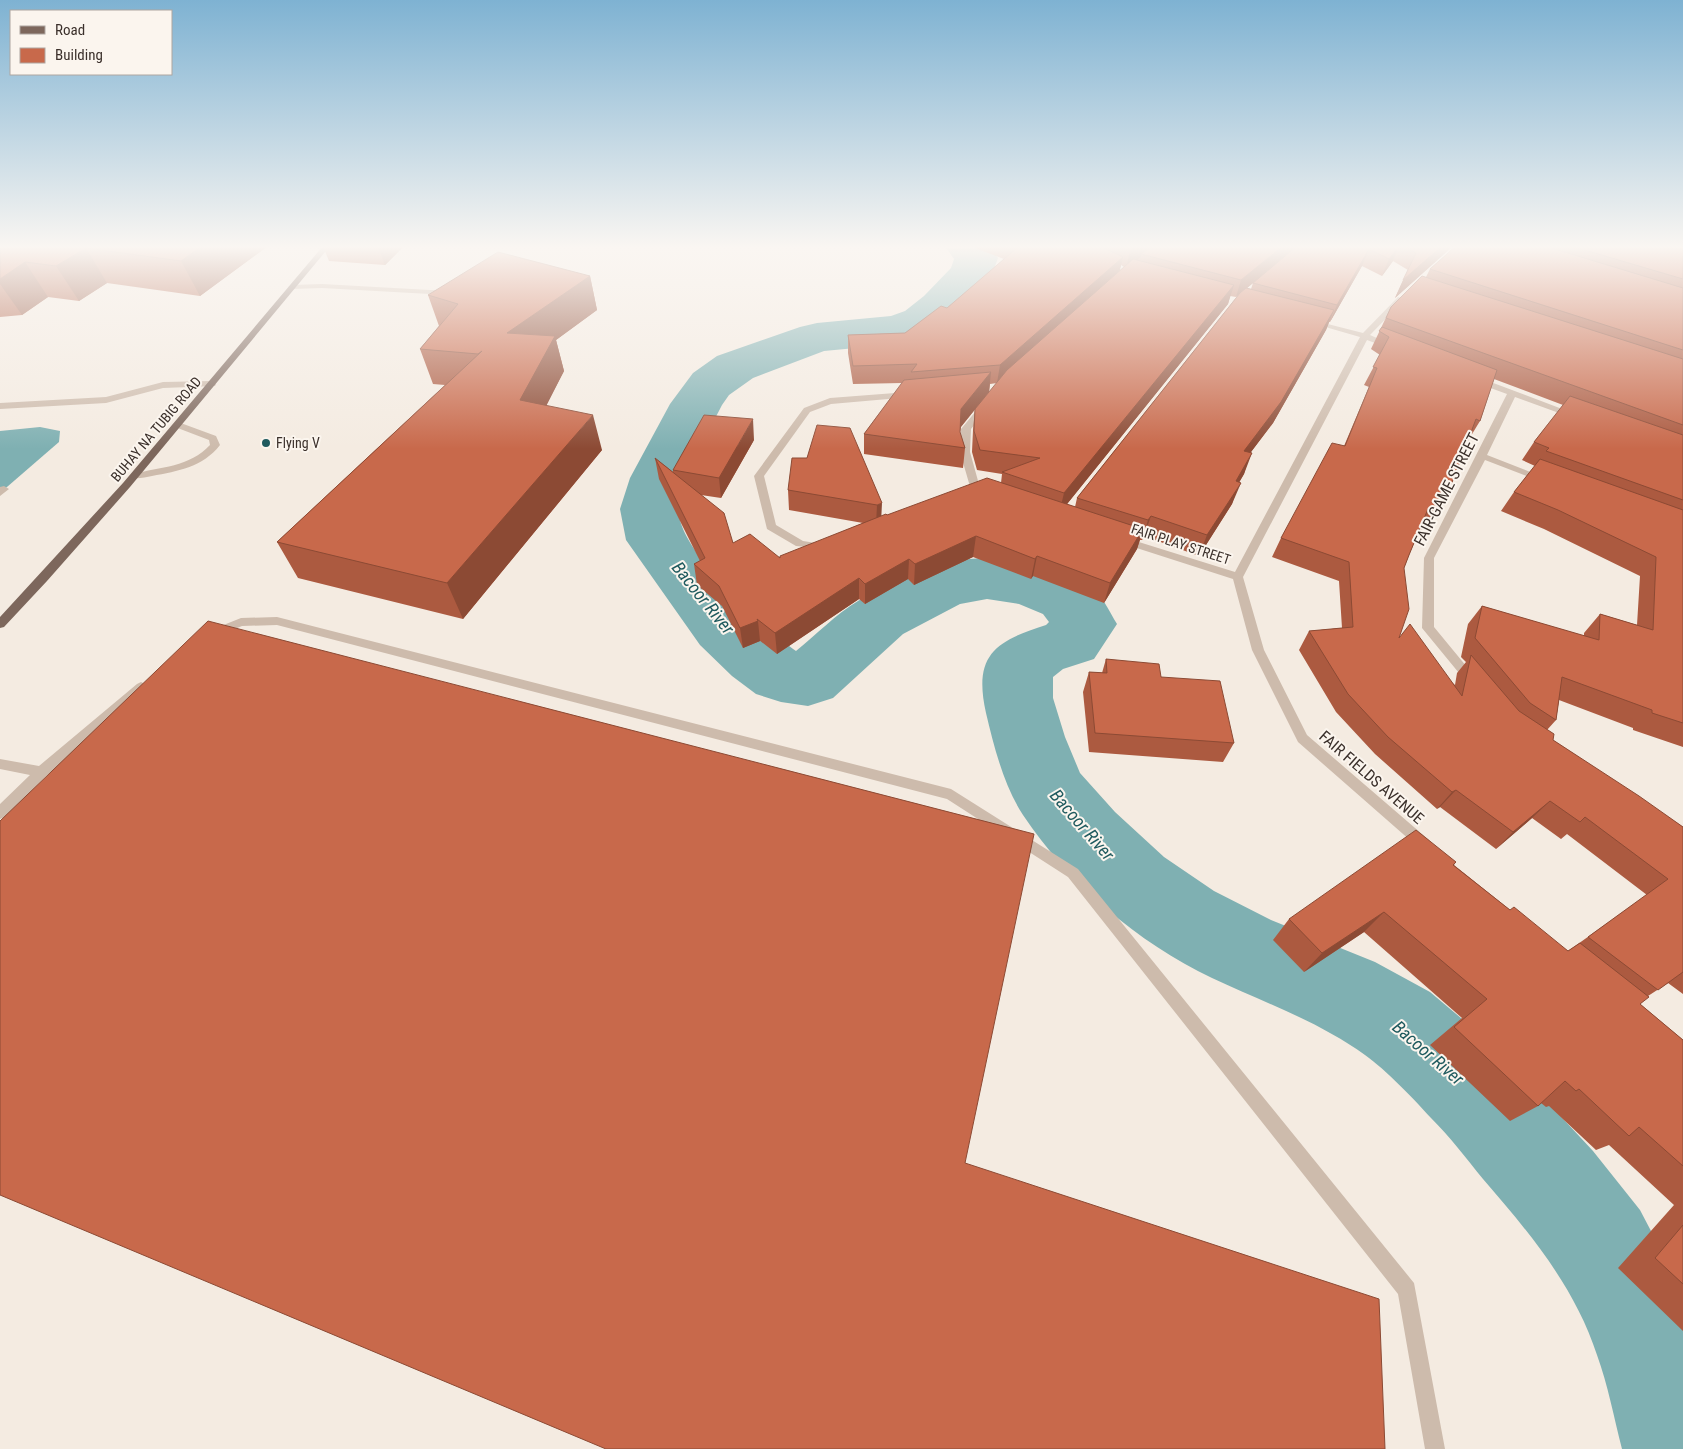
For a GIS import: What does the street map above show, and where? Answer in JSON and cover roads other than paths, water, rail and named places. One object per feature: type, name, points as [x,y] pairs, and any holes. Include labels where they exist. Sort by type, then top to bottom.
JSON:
[{"type":"main road","name":"BUHAY NA TUBIG ROAD","points":[[0,624],[59,565],[136,476],[270,314]]},
{"type":"street","points":[[1238,577],[1365,336],[1387,314]]},
{"type":"street","points":[[1299,319],[1365,336],[1404,352]]},
{"type":"street","points":[[1467,376],[1584,419]]},
{"type":"street","points":[[0,406],[106,400],[163,386],[212,384]]},
{"type":"street","points":[[834,548],[800,544],[771,527],[759,476],[806,410],[830,401],[915,394]]},
{"type":"street","name":"FAIR-GAME STREET","points":[[1478,687],[1428,628],[1429,558],[1512,394]]},
{"type":"street","points":[[989,401],[966,429],[965,452],[971,491],[993,496]]},
{"type":"street","points":[[136,476],[200,461],[215,446],[213,438],[178,425]]},
{"type":"street","points":[[1482,456],[1555,483]]},
{"type":"street","name":"FAIR PLAY STREET","points":[[1108,535],[1238,577]]},
{"type":"street","name":"FAIR FIELDS AVENUE","points":[[1238,577],[1258,650],[1302,738],[1436,853]]},
{"type":"street","points":[[205,636],[241,622],[277,621],[951,794],[1073,873],[1407,1290],[1434,1449]]},
{"type":"street","points":[[0,813],[41,772],[152,678]]},
{"type":"street","points":[[0,764],[41,772]]},
{"type":"water","points":[[40,427],[60,431],[59,442],[0,493],[0,431]]},
{"type":"waterway","name":"Bacoor River","points":[[931,314],[922,321],[898,330],[817,337],[735,367],[711,384],[696,404],[658,478],[649,509],[656,540],[723,628],[756,658],[781,676],[808,680],[880,618],[913,599],[947,584],[987,578],[1029,584],[1066,598],[1084,624],[1070,642],[1039,652],[1018,667],[1018,698],[1028,737],[1050,792],[1087,836],[1135,883],[1184,918],[1240,948],[1343,992],[1398,1024],[1465,1084],[1557,1187],[1603,1247],[1651,1346],[1681,1449]]},
{"type":"place","name":"Flying V","points":[[266,443]]}]
